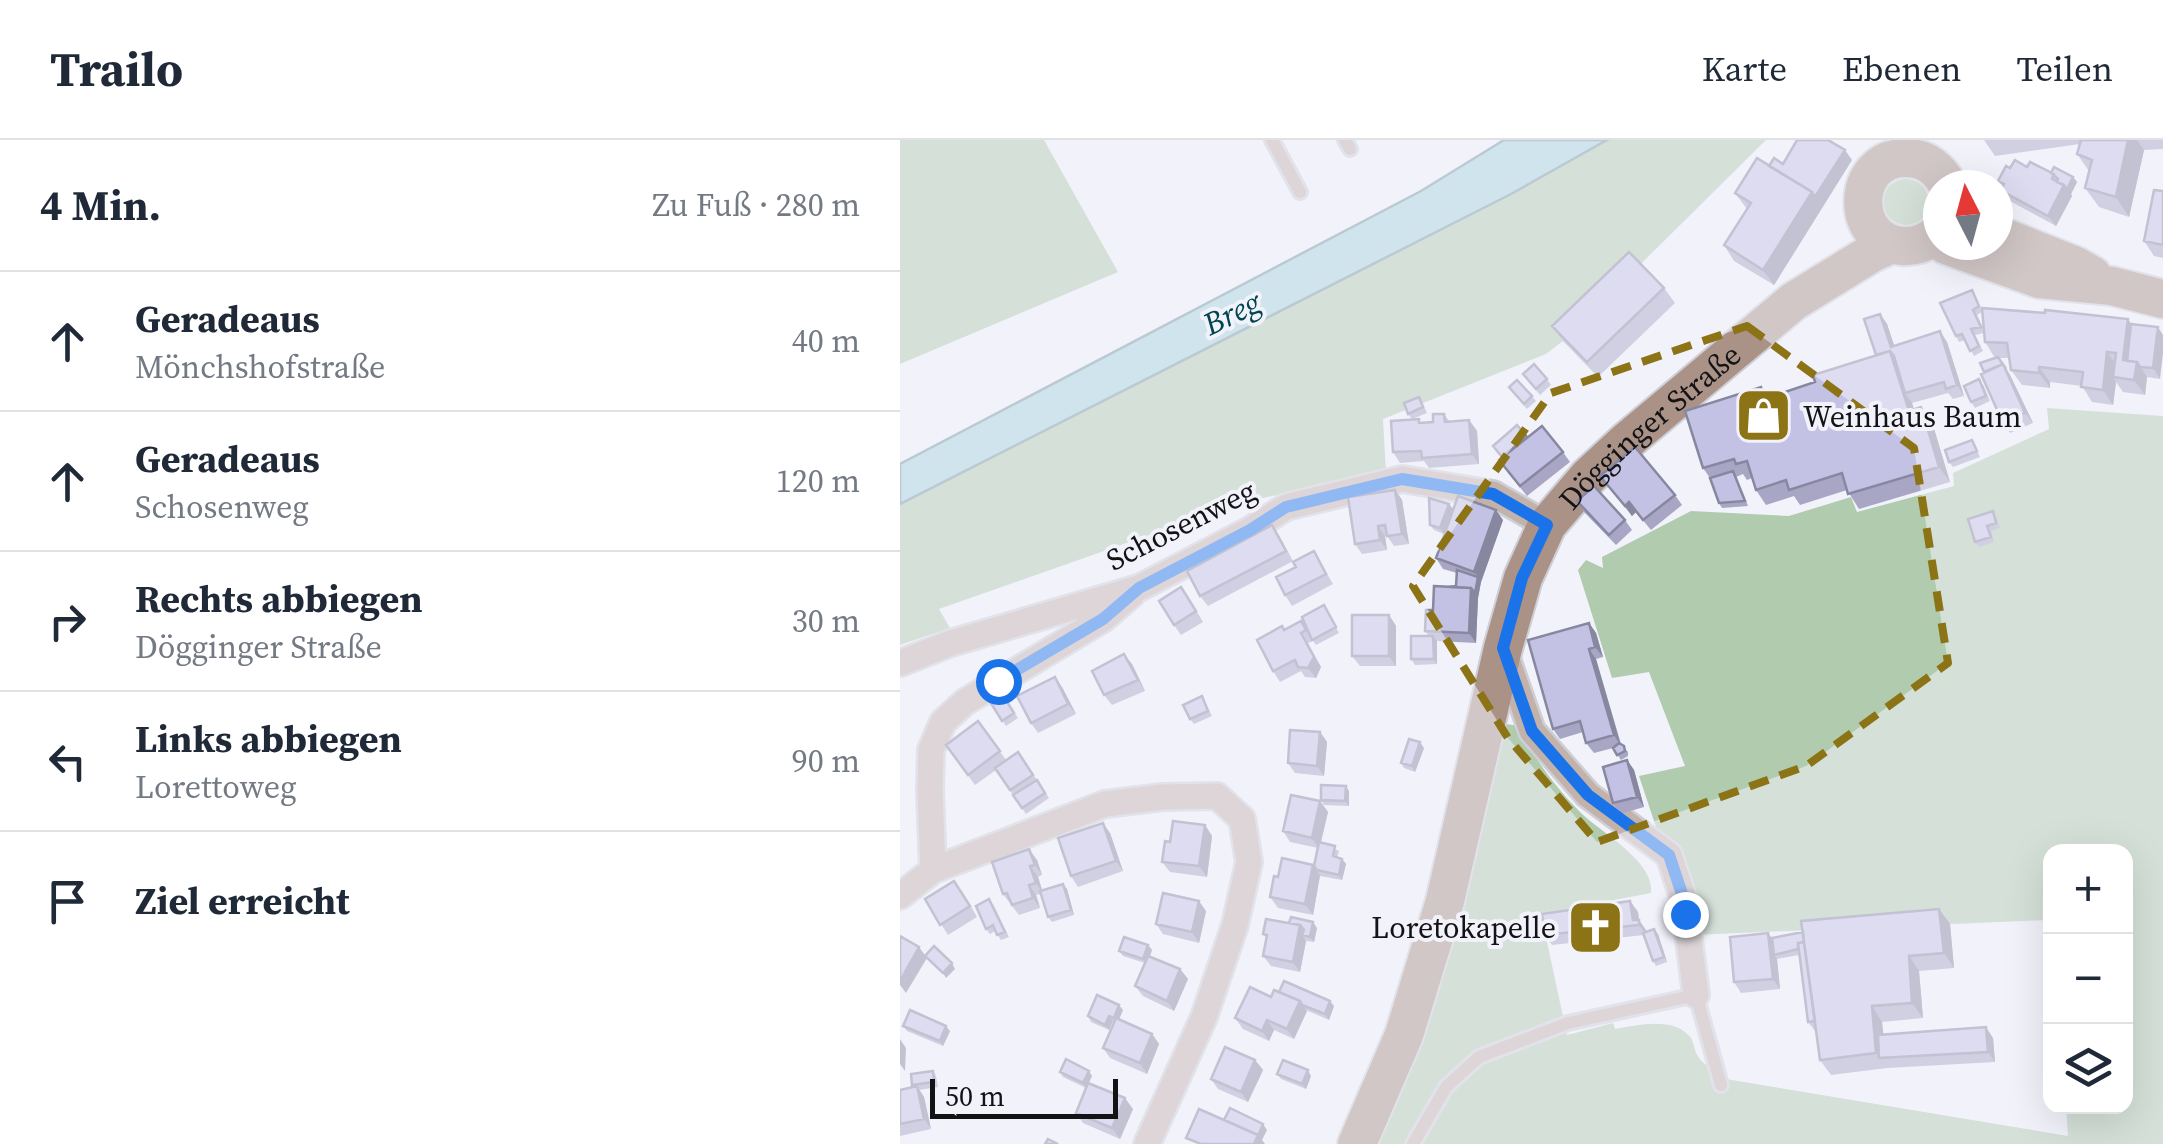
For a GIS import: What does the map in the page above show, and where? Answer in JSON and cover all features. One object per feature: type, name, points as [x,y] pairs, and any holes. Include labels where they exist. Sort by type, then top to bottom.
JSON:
[{"type":"main road","points":[[1879,153],[1926,161]]},
{"type":"main road","name":"Dögginger Straße","points":[[1794,301],[1831,256],[1862,208],[1864,190],[1879,153]]},
{"type":"main road","points":[[1862,208],[1876,235],[1923,240]]},
{"type":"main road","points":[[2013,241],[2076,266],[2112,286]]},
{"type":"main road","name":"Dögginger Straße","points":[[1357,1144],[1404,1035],[1446,900],[1503,648],[1522,578],[1547,525],[1588,477],[1628,440],[1794,301],[1872,253],[1923,242]]},
{"type":"main road","points":[[1984,260],[2039,279],[2112,286],[2163,299]]},
{"type":"street","name":"Schosenweg","points":[[900,663],[951,643],[1139,588],[1286,507],[1402,479],[1493,494],[1547,525]]},
{"type":"street","points":[[933,870],[931,750],[943,722],[965,702],[1103,619],[1139,588]]},
{"type":"street","points":[[1503,648],[1532,731],[1588,795],[1669,855],[1684,900],[1696,995]]},
{"type":"street","points":[[900,896],[933,870],[1105,804],[1217,796],[1242,819],[1249,862],[1235,925],[1204,1017],[1147,1144]]},
{"type":"lane","points":[[1272,140],[1300,192]]},
{"type":"lane","points":[[1413,1144],[1446,1087],[1479,1057],[1568,1023],[1696,995],[1722,1085]]},
{"type":"highlighted area","points":[[1747,326],[1914,448],[1948,663],[1806,766],[1597,842],[1508,738],[1413,586],[1551,393]]},
{"type":"green space","points":[[900,140],[1044,140],[1118,272],[900,364]]},
{"type":"green space","points":[[1607,140],[1766,140],[1546,354],[1383,419],[1386,473],[1243,502],[939,609],[950,628],[900,645],[900,504],[1511,194]]},
{"type":"green space","points":[[1906,179],[1922,186],[1922,218],[1906,225],[1890,218],[1883,202],[1890,186]]},
{"type":"green space","points":[[2047,408],[2163,416],[2163,1144],[1372,1144],[1500,723],[1519,726],[1538,761],[1564,794],[1636,859],[1650,881],[1651,893],[1541,914],[1567,1035],[1613,1023],[1615,1029],[1666,1024],[1684,1031],[1701,1061],[1726,1079],[2068,1136],[2066,1114],[2133,1114],[2133,844],[2043,844],[2043,920],[1692,935],[1639,776],[1685,766],[1649,672],[1612,678],[1578,570],[1586,560],[1603,568],[1602,557],[1691,511],[1789,516],[1851,497],[1857,512],[1954,486],[1953,473],[2049,429]]},
{"type":"water","name":"Breg","points":[[1504,140],[1607,140],[1511,194],[900,504],[900,464],[1421,191]]},
{"type":"building","points":[[1797,140],[1828,140],[1845,150],[1815,197],[1769,166],[1774,158],[1783,164]]},
{"type":"building","points":[[2081,140],[2128,140],[2116,197],[2085,188],[2092,160],[2077,154]]},
{"type":"building","points":[[1757,158],[1812,192],[1763,270],[1724,245],[1751,203],[1735,193]]},
{"type":"building","points":[[2015,160],[2027,167],[2030,162],[2054,174],[2052,179],[2064,185],[2048,216],[2013,197],[2013,170],[2004,170],[2006,166],[2010,168]]},
{"type":"building","points":[[2054,167],[2073,177],[2067,189],[2051,173]]},
{"type":"building","points":[[2154,190],[2163,191],[2163,245],[2144,241]]},
{"type":"building","points":[[1629,252],[1664,288],[1587,362],[1552,326]]},
{"type":"building","points":[[1972,290],[1979,306],[1973,310],[1981,327],[1971,329],[1979,346],[1970,351],[1962,334],[1956,336],[1940,303]]},
{"type":"building","points":[[1982,308],[2128,319],[2123,360],[2137,362],[2134,380],[2113,377],[2116,353],[2107,352],[2103,390],[2081,387],[2083,372],[2039,367],[2039,373],[2011,370],[2007,343],[1985,342]]},
{"type":"building","points":[[1880,314],[1891,347],[1940,331],[1957,385],[1946,389],[1944,382],[1905,393],[1894,356],[1890,351],[1876,355],[1864,319]]},
{"type":"building","points":[[2131,324],[2158,327],[2153,368],[2127,361]]},
{"type":"building","points":[[1890,351],[1909,411],[1921,407],[1939,467],[1848,494],[1842,473],[1789,490],[1786,480],[1756,490],[1747,461],[1736,464],[1734,459],[1703,468],[1685,411],[1761,387],[1764,399],[1815,382],[1813,375]]},
{"type":"building","points":[[1998,357],[2003,364],[1984,372],[1980,363]]},
{"type":"building","points":[[1534,364],[1547,379],[1536,389],[1523,374]]},
{"type":"building","points":[[2003,364],[2025,413],[2003,423],[1981,374]]},
{"type":"building","points":[[1979,379],[1986,396],[1971,402],[1964,386]]},
{"type":"building","points":[[1517,380],[1532,396],[1524,404],[1509,387]]},
{"type":"building","points":[[1419,397],[1423,407],[1408,414],[1404,403]]},
{"type":"building","points":[[1433,414],[1444,414],[1445,422],[1469,420],[1472,454],[1422,458],[1421,451],[1393,452],[1391,421],[1433,422]]},
{"type":"building","points":[[1517,425],[1527,437],[1502,457],[1493,446]]},
{"type":"building","points":[[1542,426],[1563,452],[1520,486],[1499,460]]},
{"type":"building","points":[[1972,440],[1977,451],[1949,462],[1945,450]]},
{"type":"building","points":[[1635,447],[1675,495],[1643,520],[1629,502],[1625,506],[1600,476]]},
{"type":"building","points":[[1733,471],[1745,501],[1719,503],[1710,478]]},
{"type":"building","points":[[1594,486],[1625,520],[1609,535],[1577,501]]},
{"type":"building","points":[[1395,490],[1402,534],[1387,536],[1385,525],[1378,526],[1380,540],[1355,544],[1348,497]]},
{"type":"building","points":[[1458,496],[1496,510],[1474,572],[1436,558]]},
{"type":"building","points":[[1429,498],[1449,504],[1440,528],[1430,525]]},
{"type":"building","points":[[1993,511],[1996,523],[1987,526],[1991,537],[1975,542],[1968,519]]},
{"type":"building","points":[[1272,525],[1286,551],[1200,596],[1187,571]]},
{"type":"building","points":[[1314,551],[1326,574],[1285,595],[1276,577],[1296,567],[1293,562]]},
{"type":"building","points":[[1457,570],[1478,577],[1475,593],[1471,588],[1448,587],[1456,586]]},
{"type":"building","points":[[1434,586],[1471,588],[1469,633],[1425,631],[1426,610],[1433,610]]},
{"type":"building","points":[[1181,587],[1196,611],[1174,625],[1159,601]]},
{"type":"building","points":[[1324,605],[1336,627],[1312,640],[1302,617]]},
{"type":"building","points":[[1352,615],[1389,615],[1389,656],[1352,656]]},
{"type":"building","points":[[1301,621],[1306,630],[1301,633],[1314,657],[1308,668],[1298,667],[1295,660],[1273,671],[1257,640]]},
{"type":"building","points":[[1589,623],[1595,647],[1589,649],[1614,735],[1586,743],[1580,721],[1553,729],[1528,640]]},
{"type":"building","points":[[1411,636],[1433,636],[1434,659],[1411,659]]},
{"type":"building","points":[[1124,654],[1138,680],[1104,695],[1092,671]]},
{"type":"building","points":[[1055,677],[1068,704],[1031,723],[1017,696]]},
{"type":"building","points":[[1001,692],[1014,713],[1002,721],[989,700]]},
{"type":"building","points":[[1202,696],[1208,711],[1190,719],[1183,705]]},
{"type":"building","points":[[978,721],[1000,751],[968,775],[946,745]]},
{"type":"building","points":[[1290,730],[1320,732],[1317,766],[1288,763]]},
{"type":"building","points":[[1409,739],[1420,742],[1412,766],[1401,763]]},
{"type":"building","points":[[1619,743],[1625,751],[1617,755],[1613,748]]},
{"type":"building","points":[[1018,752],[1033,775],[1010,790],[995,768]]},
{"type":"building","points":[[1627,760],[1637,797],[1613,803],[1603,767]]},
{"type":"building","points":[[1037,780],[1045,793],[1022,808],[1013,795]]},
{"type":"building","points":[[1321,785],[1346,786],[1345,801],[1321,800]]},
{"type":"building","points":[[1291,795],[1320,801],[1312,838],[1283,831]]},
{"type":"building","points":[[1173,821],[1205,825],[1199,866],[1162,862]]},
{"type":"building","points":[[1103,823],[1116,861],[1071,876],[1058,838]]},
{"type":"building","points":[[1319,842],[1335,846],[1333,856],[1342,859],[1339,875],[1314,866]]},
{"type":"building","points":[[1029,849],[1035,865],[1030,866],[1036,883],[1029,885],[1033,898],[1012,905],[1007,893],[1003,894],[992,862]]},
{"type":"building","points":[[1282,858],[1313,865],[1305,904],[1270,897]]},
{"type":"building","points":[[954,881],[970,906],[940,925],[925,899]]},
{"type":"building","points":[[1063,884],[1071,910],[1048,917],[1040,891]]},
{"type":"building","points":[[1163,893],[1199,901],[1192,932],[1156,924]]},
{"type":"building","points":[[989,899],[1005,932],[997,935],[993,925],[986,929],[976,906]]},
{"type":"building","points":[[1630,901],[1633,920],[1639,920],[1639,925],[1545,935],[1542,914]]},
{"type":"building","points":[[1939,909],[1944,953],[1909,956],[1912,1003],[1872,1006],[1876,1053],[1820,1060],[1801,921]]},
{"type":"building","points":[[1291,917],[1313,922],[1310,937],[1302,935],[1300,925],[1289,923]]},
{"type":"building","points":[[1266,919],[1300,925],[1293,962],[1263,956]]},
{"type":"building","points":[[1654,929],[1664,957],[1653,961],[1643,933]]},
{"type":"building","points":[[1803,932],[1804,942],[1798,943],[1798,949],[1774,955],[1772,938]]},
{"type":"building","points":[[1768,933],[1773,979],[1734,982],[1730,937]]},
{"type":"building","points":[[900,936],[919,947],[900,981]]},
{"type":"building","points":[[1124,937],[1148,945],[1143,959],[1119,951]]},
{"type":"building","points":[[1804,942],[1815,1021],[1808,1022],[1798,943]]},
{"type":"building","points":[[934,946],[952,963],[943,973],[925,956]]},
{"type":"building","points":[[1148,956],[1180,969],[1167,1001],[1135,986]]},
{"type":"building","points":[[1284,981],[1330,1001],[1325,1014],[1279,992]]},
{"type":"building","points":[[1250,987],[1271,997],[1274,990],[1300,1001],[1287,1029],[1267,1020],[1262,1031],[1235,1018]]},
{"type":"building","points":[[1097,995],[1119,1005],[1114,1018],[1109,1016],[1105,1025],[1088,1016]]},
{"type":"building","points":[[910,1010],[946,1026],[940,1041],[903,1026]]},
{"type":"building","points":[[1116,1018],[1152,1034],[1140,1063],[1103,1048]]},
{"type":"building","points":[[1986,1027],[1988,1052],[1879,1058],[1878,1035]]},
{"type":"building","points":[[1225,1047],[1255,1060],[1241,1092],[1211,1079]]},
{"type":"building","points":[[1066,1059],[1089,1071],[1083,1083],[1060,1072]]},
{"type":"building","points":[[1283,1060],[1308,1070],[1302,1084],[1277,1074]]},
{"type":"building","points":[[933,1071],[934,1082],[912,1085],[911,1074]]},
{"type":"building","points":[[1088,1083],[1125,1098],[1112,1128],[1076,1113]]},
{"type":"building","points":[[917,1086],[924,1119],[900,1124],[900,1090]]},
{"type":"building","points":[[1230,1108],[1263,1124],[1258,1136],[1224,1120]]},
{"type":"building","points":[[1199,1109],[1258,1135],[1254,1144],[1201,1144],[1186,1138]]},
{"type":"place","name":"Weinhaus Baum","points":[[1764,416]]},
{"type":"place","name":"Loretokapelle","points":[[1595,927]]},
{"type":"route","points":[[998,681],[1103,619],[1139,588],[1286,507],[1402,479],[1493,494],[1547,525],[1522,578],[1503,648],[1532,731],[1588,795],[1669,855],[1685,914]]}]
